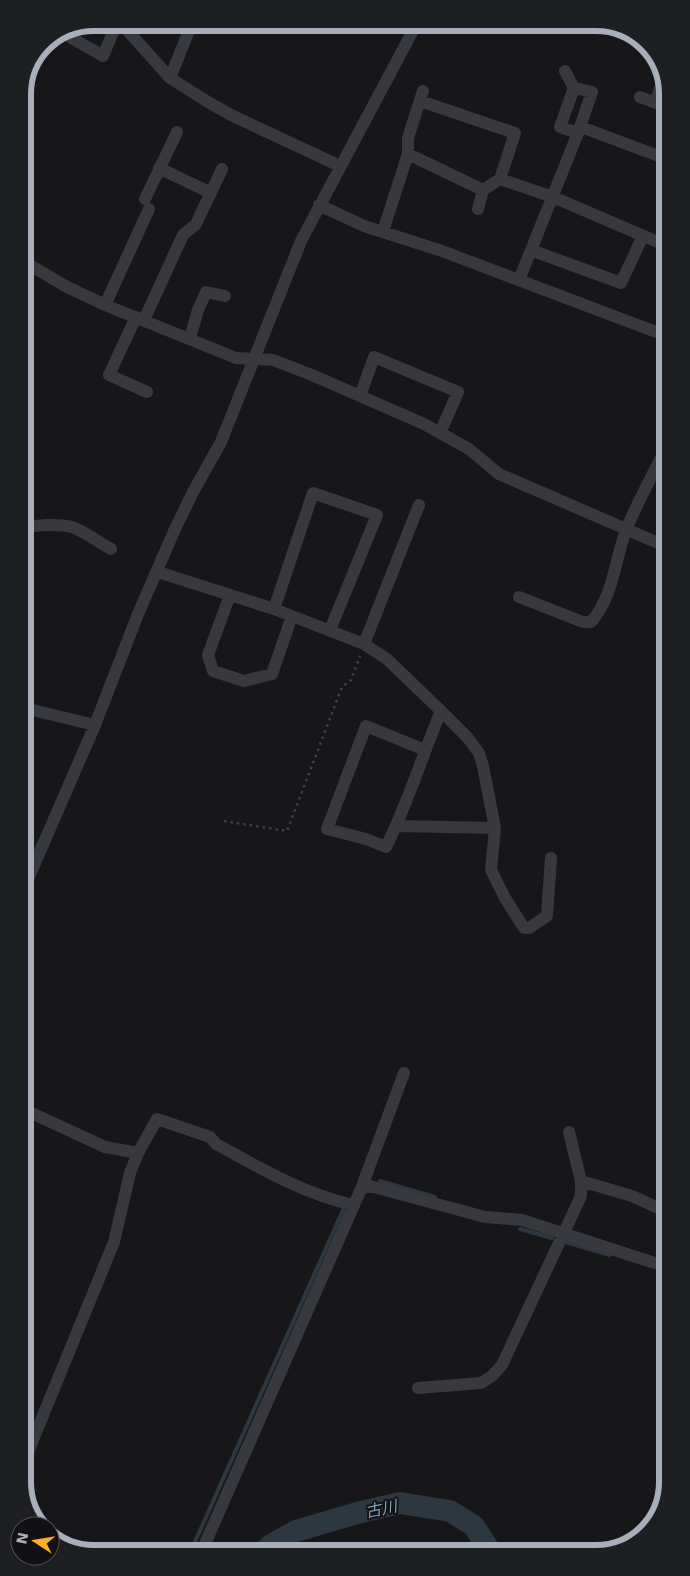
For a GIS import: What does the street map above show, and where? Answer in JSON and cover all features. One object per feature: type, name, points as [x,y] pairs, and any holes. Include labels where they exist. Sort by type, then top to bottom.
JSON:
[{"type":"street","points":[[70,37],[103,56],[113,31]]},
{"type":"street","points":[[129,31],[170,78],[231,115],[340,166]]},
{"type":"street","points":[[170,78],[188,31]]},
{"type":"street","points":[[31,872],[95,725],[138,614],[193,492],[222,442],[301,241],[413,31]]},
{"type":"street","points":[[565,71],[574,88],[560,127],[579,130],[659,156]]},
{"type":"street","points":[[519,280],[579,130],[592,92],[574,88]]},
{"type":"street","points":[[383,231],[408,154],[408,138],[422,96],[515,133],[500,179],[482,190],[478,208]]},
{"type":"street","points":[[640,97],[659,104]]},
{"type":"street","points":[[105,305],[160,168],[177,132]]},
{"type":"street","points":[[408,154],[482,190]]},
{"type":"street","points":[[160,168],[211,193]]},
{"type":"street","points":[[147,392],[109,376],[183,235],[196,224],[222,170]]},
{"type":"street","points":[[500,179],[552,196],[659,243]]},
{"type":"street","points":[[319,205],[364,226],[442,251],[659,333]]},
{"type":"street","points":[[531,250],[621,283],[643,236]]},
{"type":"street","points":[[31,266],[67,287],[105,305],[236,358],[273,360],[360,396],[440,433],[469,449],[499,474],[659,544]]},
{"type":"street","points":[[190,338],[198,310],[206,292],[225,296]]},
{"type":"street","points":[[360,396],[374,357],[458,392],[440,433]]},
{"type":"street","points":[[519,597],[584,622],[590,622],[598,614],[610,584],[626,530],[659,462]]},
{"type":"street","points":[[274,609],[313,494],[377,515],[330,630]]},
{"type":"street","points":[[364,644],[419,505]]},
{"type":"street","points":[[31,526],[72,527],[111,549]]},
{"type":"street","points":[[158,572],[274,609],[364,644],[387,659],[441,711],[467,737],[479,753],[495,828],[491,870],[504,898],[524,928],[529,928],[547,916],[551,858]]},
{"type":"street","points":[[230,595],[208,655],[213,671],[244,681],[272,674],[292,616]]},
{"type":"street","points":[[31,710],[95,725]]},
{"type":"street","points":[[425,750],[366,726],[327,829],[366,839],[386,847],[397,826],[441,711]]},
{"type":"street","points":[[397,826],[495,828]]},
{"type":"street","points":[[204,1545],[352,1205],[361,1189],[404,1073]]},
{"type":"street","points":[[31,1113],[105,1147],[138,1153]]},
{"type":"street","points":[[31,1446],[60,1379],[114,1242],[130,1173],[138,1153],[157,1119],[210,1137],[216,1144],[328,1200],[352,1205]]},
{"type":"street","points":[[418,1388],[481,1383],[492,1376],[502,1365],[580,1196],[581,1180],[570,1132]]},
{"type":"street","points":[[581,1180],[632,1196],[659,1208]]},
{"type":"street","points":[[361,1189],[370,1186],[485,1217],[522,1220],[659,1264]]},
{"type":"path","points":[[224,821],[287,831],[342,687],[351,680],[364,644]]},
{"type":"waterway","points":[[380,1181],[435,1197]]},
{"type":"waterway","points":[[194,1545],[343,1210]]},
{"type":"waterway","points":[[520,1229],[552,1238]]},
{"type":"waterway","points":[[565,1242],[610,1255]]},
{"type":"waterway","name":"古川","points":[[271,1545],[296,1531],[357,1513],[400,1503],[450,1511],[474,1526],[486,1545]]}]
